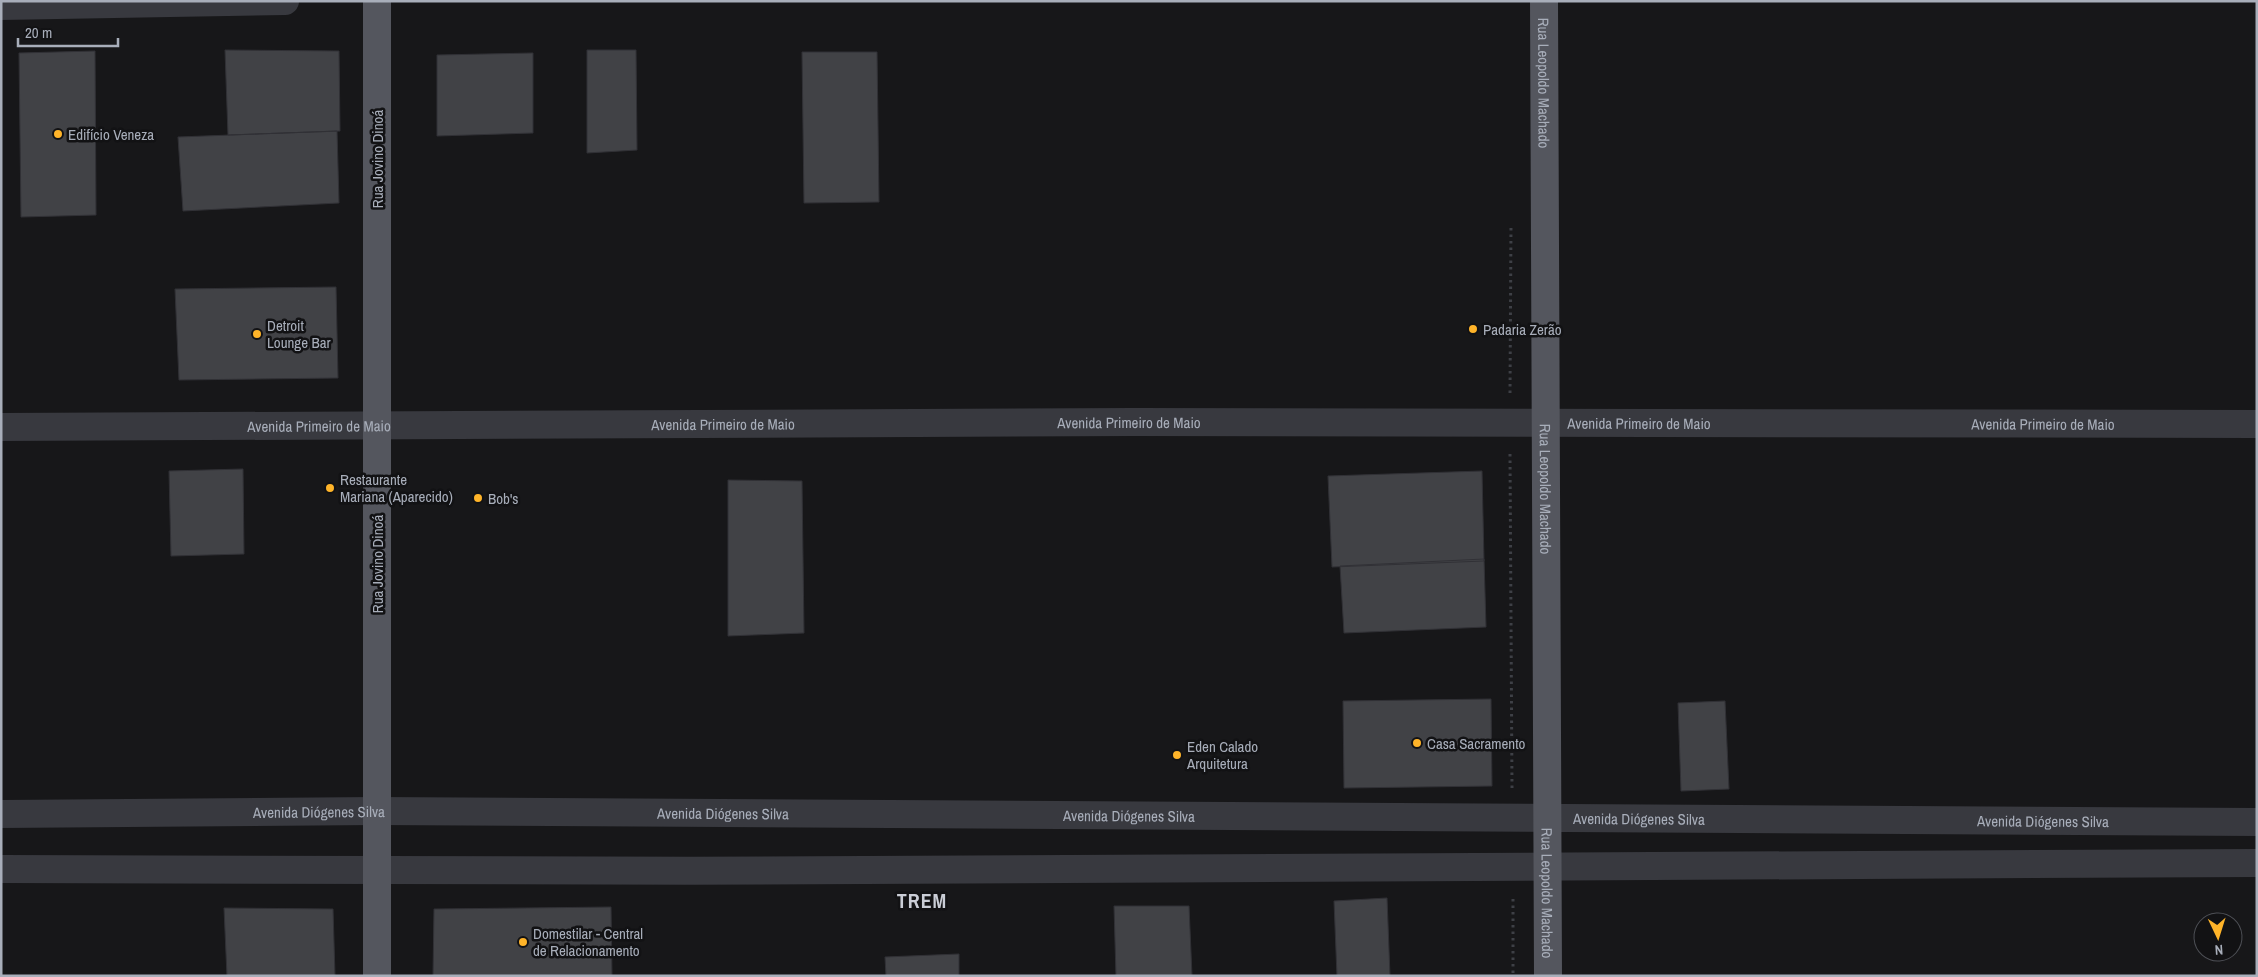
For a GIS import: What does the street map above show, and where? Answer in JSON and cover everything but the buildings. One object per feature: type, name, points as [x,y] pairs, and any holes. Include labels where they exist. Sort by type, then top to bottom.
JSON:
[{"type":"main road","name":"Rua Jovino Dinoá","points":[[376,976],[377,1]]},
{"type":"main road","name":"Rua Leopoldo Machado","points":[[1544,1],[1548,976]]},
{"type":"street","points":[[1,6],[285,1]]},
{"type":"street","name":"Avenida Primeiro de Maio","points":[[1,427],[1510,422],[2257,424]]},
{"type":"street","name":"Avenida Diógenes Silva","points":[[1,814],[376,811],[2257,822]]},
{"type":"street","points":[[1,869],[376,871],[1547,870],[2257,863]]},
{"type":"path","points":[[1511,216],[1512,817]]},
{"type":"path","points":[[1512,869],[1513,976]]},
{"type":"place","name":"Edifício Veneza","points":[[58,134]]},
{"type":"place","name":"Padaria Zerão","points":[[1473,329]]},
{"type":"place","name":"Detroit Lounge Bar","points":[[257,334]]},
{"type":"place","name":"Restaurante Mariana (Aparecido)","points":[[330,488]]},
{"type":"place","name":"Bob's","points":[[478,498]]},
{"type":"place","name":"Casa Sacramento","points":[[1417,743]]},
{"type":"place","name":"Eden Calado Arquitetura","points":[[1177,755]]},
{"type":"place","name":"Domestilar - Central de Relacionamento","points":[[523,942]]},
{"type":"district","name":"TREM","points":[[922,900]]}]
